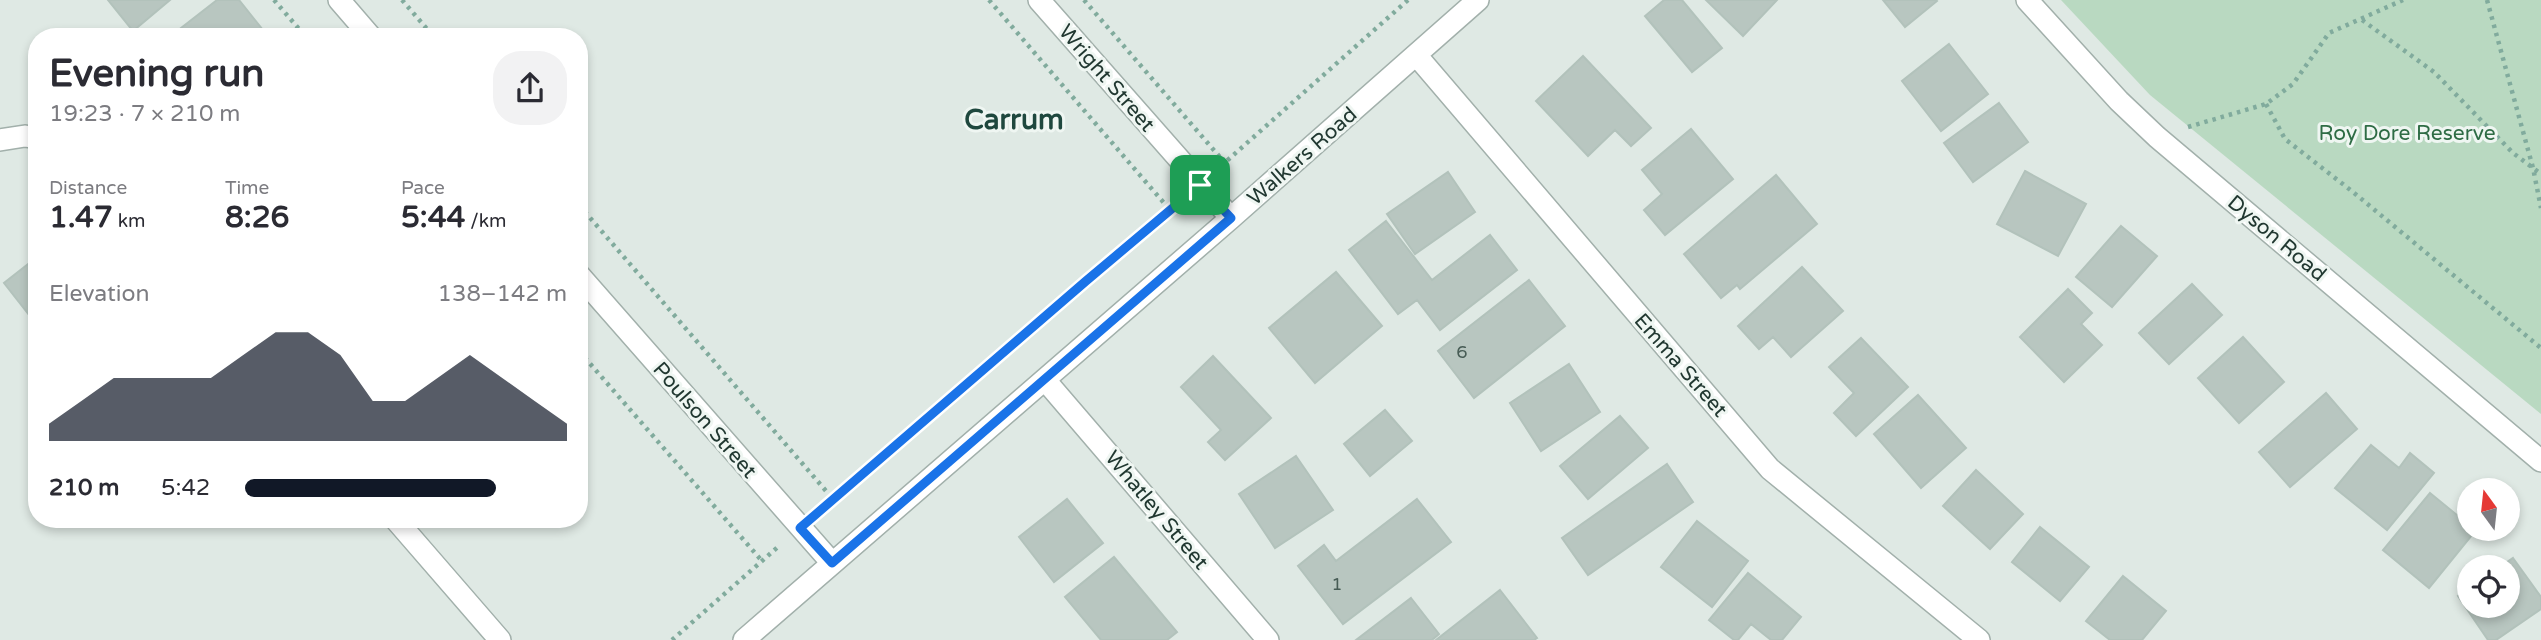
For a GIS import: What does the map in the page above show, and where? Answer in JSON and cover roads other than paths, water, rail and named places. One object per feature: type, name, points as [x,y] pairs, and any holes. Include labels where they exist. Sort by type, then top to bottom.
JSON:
[{"type":"street","points":[[339,0],[363,28]]},
{"type":"street","name":"Wright Street","points":[[1039,0],[1231,218]]},
{"type":"street","name":"Dyson Road","points":[[2027,0],[2119,101],[2157,136],[2541,461]]},
{"type":"street","name":"Walkers Road","points":[[744,640],[1417,56],[1476,1]]},
{"type":"street","name":"Emma Street","points":[[1417,56],[1770,469],[1979,640]]},
{"type":"street","points":[[0,139],[28,136]]},
{"type":"street","name":"Poulson Street","points":[[588,285],[832,563]]},
{"type":"street","name":"Whatley Street","points":[[1045,380],[1269,640]]},
{"type":"street","points":[[403,528],[500,640]]},
{"type":"district","name":"Carrum","points":[[1014,119]]},
{"type":"park label","name":"Roy Dore Reserve","points":[[2407,133]]}]
